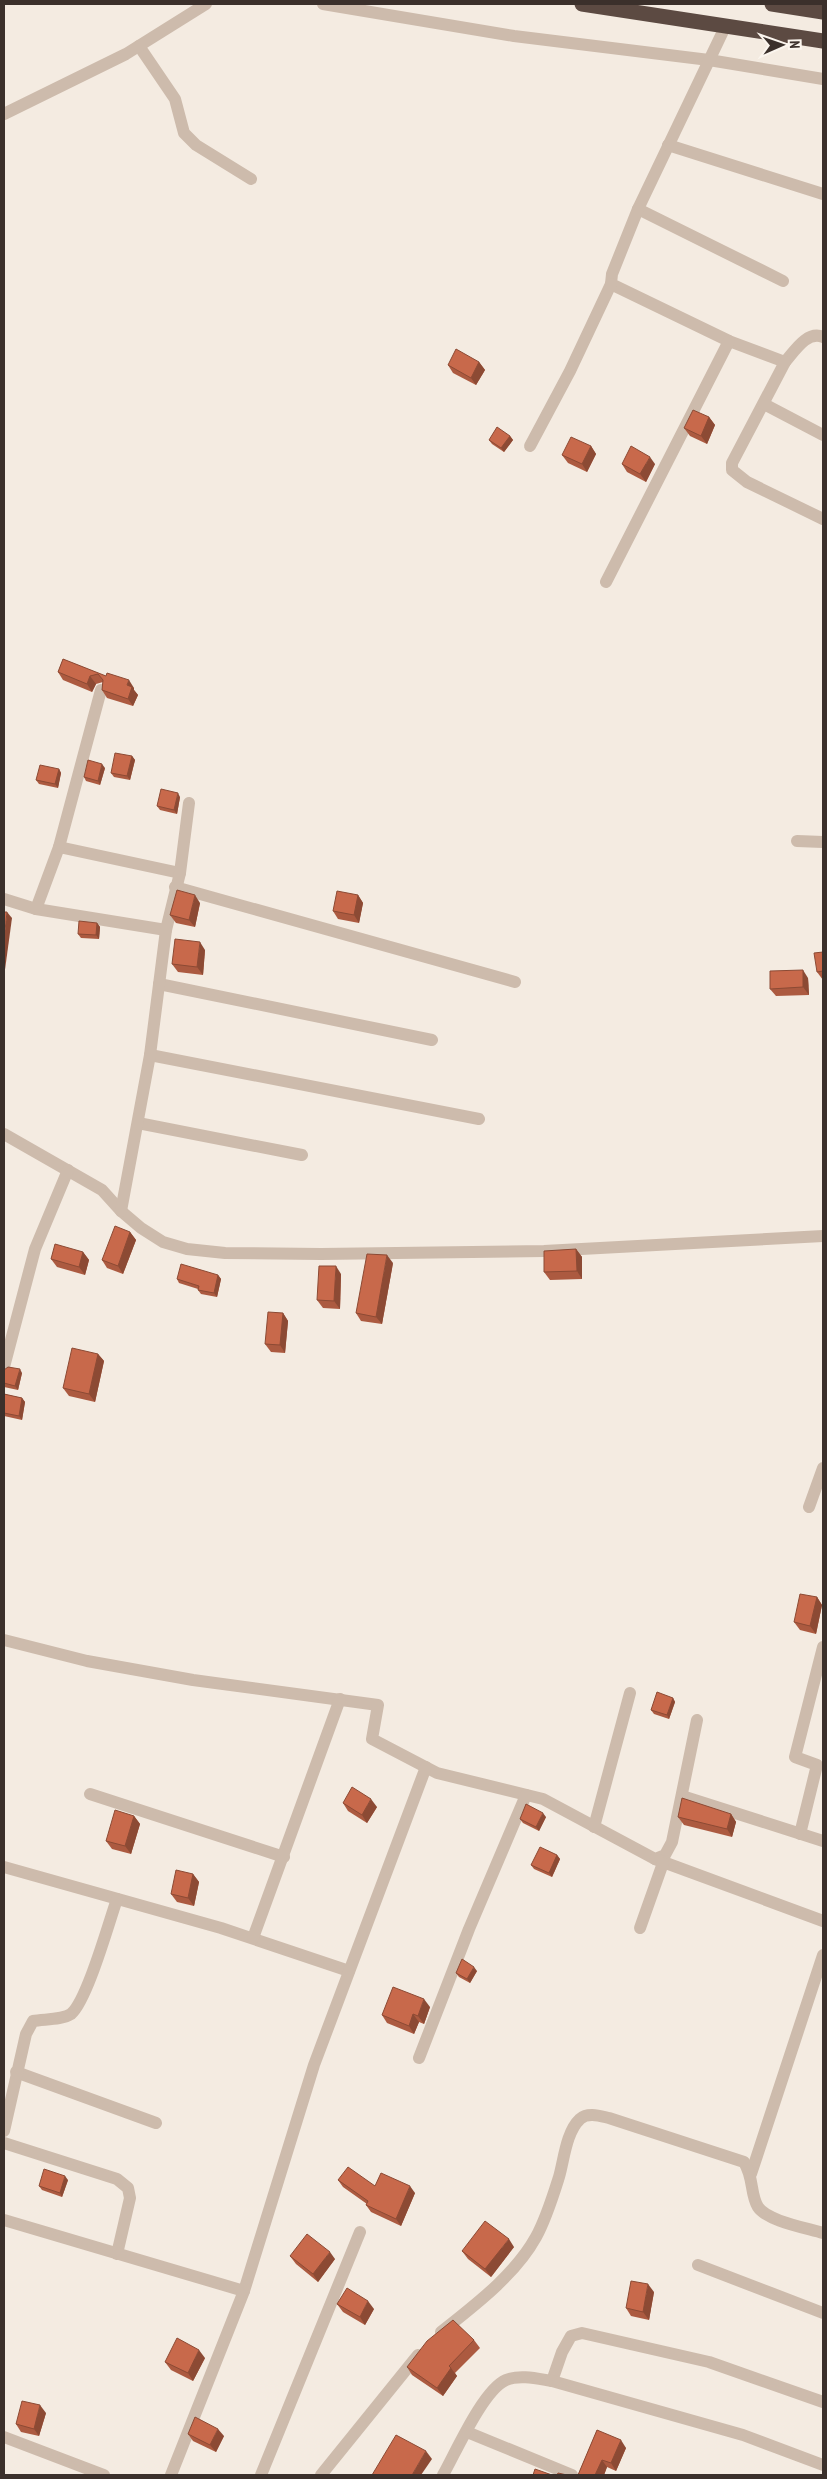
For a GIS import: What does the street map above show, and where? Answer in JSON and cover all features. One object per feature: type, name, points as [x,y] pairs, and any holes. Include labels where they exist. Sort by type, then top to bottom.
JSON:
[{"type":"highway","points":[[582,4],[726,25],[823,42]]},
{"type":"highway","points":[[772,4],[823,12]]},
{"type":"street","points":[[4,114],[139,46],[206,4]]},
{"type":"street","points":[[323,4],[514,36],[709,60],[823,79]]},
{"type":"street","points":[[530,446],[570,371],[611,284],[612,274],[638,209],[726,25]]},
{"type":"street","points":[[139,46],[175,99],[184,133],[196,145],[251,179]]},
{"type":"street","points":[[668,145],[823,194]]},
{"type":"street","points":[[638,209],[783,281]]},
{"type":"street","points":[[611,284],[728,340],[785,362]]},
{"type":"street","points":[[823,337],[814,336],[807,338],[785,362],[732,464],[732,470],[747,482],[823,519]]},
{"type":"street","points":[[606,582],[728,340]]},
{"type":"street","points":[[764,404],[823,435]]},
{"type":"street","points":[[36,909],[59,847],[101,690]]},
{"type":"street","points":[[120,1211],[150,1055],[166,930],[175,887],[180,873],[189,803]]},
{"type":"street","points":[[797,841],[823,842]]},
{"type":"street","points":[[59,847],[180,873]]},
{"type":"street","points":[[175,887],[515,982]]},
{"type":"street","points":[[4,899],[36,909],[166,930]]},
{"type":"street","points":[[159,984],[432,1040]]},
{"type":"street","points":[[150,1055],[479,1119]]},
{"type":"street","points":[[138,1123],[302,1155]]},
{"type":"street","points":[[4,1134],[102,1190],[120,1211],[141,1228],[163,1242],[187,1249],[226,1253],[321,1254],[544,1251],[823,1236]]},
{"type":"street","points":[[4,1367],[35,1249],[68,1170]]},
{"type":"street","points":[[809,1507],[823,1468]]},
{"type":"street","points":[[4,1640],[87,1661],[174,1677],[378,1705],[372,1739],[437,1773],[543,1800],[659,1861],[823,1921]]},
{"type":"street","points":[[800,1834],[817,1765],[795,1757],[823,1647]]},
{"type":"street","points":[[594,1827],[630,1693]]},
{"type":"street","points":[[253,1938],[340,1699]]},
{"type":"street","points":[[640,1928],[659,1861],[665,1855],[672,1842],[697,1720]]},
{"type":"street","points":[[171,2475],[244,2290],[314,2065],[426,1767]]},
{"type":"street","points":[[90,1794],[284,1857]]},
{"type":"street","points":[[420,2058],[469,1929],[526,1795]]},
{"type":"street","points":[[682,1796],[823,1841]]},
{"type":"street","points":[[4,1867],[253,1938],[349,1971]]},
{"type":"street","points":[[4,2130],[26,2034],[34,2022],[70,2015],[76,2008],[91,1977],[117,1899]]},
{"type":"street","points":[[751,2174],[823,1955]]},
{"type":"street","points":[[16,2072],[156,2123]]},
{"type":"street","points":[[321,2475],[431,2341],[475,2304],[524,2256],[537,2236],[559,2177],[572,2131],[580,2119],[591,2115],[609,2118],[744,2162],[751,2174],[758,2207],[769,2217],[823,2233]]},
{"type":"street","points":[[4,2143],[117,2180],[128,2188],[130,2198],[116,2254]]},
{"type":"street","points":[[4,2220],[244,2290]]},
{"type":"street","points":[[261,2475],[360,2232]]},
{"type":"street","points":[[698,2265],[823,2314]]},
{"type":"street","points":[[552,2381],[562,2352],[571,2336],[582,2333],[709,2362],[823,2402]]},
{"type":"street","points":[[449,2473],[467,2432],[487,2395],[507,2380],[526,2378],[552,2381],[743,2435],[823,2465]]},
{"type":"street","points":[[467,2432],[572,2475]]},
{"type":"street","points":[[4,2437],[104,2475]]},
{"type":"building","points":[[456,349],[479,362],[471,378],[448,365]]},
{"type":"building","points":[[693,410],[709,417],[701,436],[684,428]]},
{"type":"building","points":[[497,427],[510,436],[501,448],[489,440]]},
{"type":"building","points":[[571,437],[591,446],[582,464],[562,455]]},
{"type":"building","points":[[631,446],[650,457],[640,474],[622,464]]},
{"type":"building","points":[[63,659],[106,676],[107,673],[129,680],[127,685],[132,687],[128,699],[102,690],[103,680],[98,674],[90,676],[87,684],[58,672]]},
{"type":"building","points":[[115,753],[132,756],[127,776],[111,773]]},
{"type":"building","points":[[88,760],[102,764],[98,781],[84,777]]},
{"type":"building","points":[[40,765],[59,769],[55,784],[36,780]]},
{"type":"building","points":[[161,789],[178,793],[174,810],[157,806]]},
{"type":"building","points":[[177,890],[195,895],[189,920],[170,915]]},
{"type":"building","points":[[337,891],[358,895],[354,915],[333,911]]},
{"type":"building","points":[[4,912],[7,912],[4,940]]},
{"type":"building","points":[[79,921],[97,923],[96,935],[78,934]]},
{"type":"building","points":[[175,939],[200,942],[197,967],[172,964]]},
{"type":"building","points":[[823,952],[823,971],[817,972],[814,953]]},
{"type":"building","points":[[803,970],[803,987],[770,989],[770,971]]},
{"type":"building","points":[[115,1226],[130,1232],[118,1266],[102,1260]]},
{"type":"building","points":[[55,1244],[83,1252],[79,1267],[51,1259]]},
{"type":"building","points":[[576,1249],[577,1271],[544,1272],[544,1251]]},
{"type":"building","points":[[367,1254],[387,1255],[376,1317],[356,1313]]},
{"type":"building","points":[[181,1264],[218,1275],[214,1293],[198,1290],[199,1286],[177,1279]]},
{"type":"building","points":[[319,1266],[336,1266],[334,1301],[317,1300]]},
{"type":"building","points":[[268,1312],[283,1313],[280,1345],[265,1344]]},
{"type":"building","points":[[72,1348],[98,1354],[89,1394],[63,1388]]},
{"type":"building","points":[[8,1367],[20,1369],[15,1386],[4,1383],[4,1370]]},
{"type":"building","points":[[4,1394],[22,1398],[19,1416],[4,1413]]},
{"type":"building","points":[[800,1594],[817,1597],[810,1626],[794,1622]]},
{"type":"building","points":[[657,1692],[673,1698],[667,1715],[651,1710]]},
{"type":"building","points":[[352,1787],[371,1799],[362,1815],[343,1803]]},
{"type":"building","points":[[682,1798],[731,1814],[727,1829],[678,1817]]},
{"type":"building","points":[[526,1804],[543,1813],[536,1827],[520,1819]]},
{"type":"building","points":[[115,1810],[134,1816],[125,1846],[106,1841]]},
{"type":"building","points":[[540,1847],[557,1855],[549,1873],[531,1865]]},
{"type":"building","points":[[176,1870],[193,1874],[188,1898],[171,1894]]},
{"type":"building","points":[[462,1959],[474,1967],[467,1979],[456,1973]]},
{"type":"building","points":[[393,1987],[424,1999],[418,2016],[413,2014],[409,2026],[382,2015]]},
{"type":"building","points":[[348,2167],[375,2186],[381,2173],[410,2186],[396,2219],[366,2205],[368,2201],[338,2180]]},
{"type":"building","points":[[44,2169],[65,2176],[60,2193],[39,2186]]},
{"type":"building","points":[[485,2221],[509,2239],[485,2269],[462,2251]]},
{"type":"building","points":[[307,2234],[330,2252],[313,2274],[290,2256]]},
{"type":"building","points":[[631,2281],[648,2284],[643,2312],[626,2308]]},
{"type":"building","points":[[347,2288],[368,2301],[360,2317],[337,2304]]},
{"type":"building","points":[[453,2320],[474,2340],[449,2366],[451,2368],[437,2388],[407,2367],[427,2341]]},
{"type":"building","points":[[177,2338],[199,2350],[188,2373],[165,2362]]},
{"type":"building","points":[[22,2401],[40,2405],[34,2429],[16,2424]]},
{"type":"building","points":[[195,2417],[218,2429],[210,2445],[188,2434]]},
{"type":"building","points":[[597,2430],[621,2440],[611,2463],[602,2460],[595,2475],[578,2475]]},
{"type":"building","points":[[396,2435],[426,2451],[412,2475],[372,2475]]},
{"type":"building","points":[[535,2469],[552,2475],[533,2475]]}]
